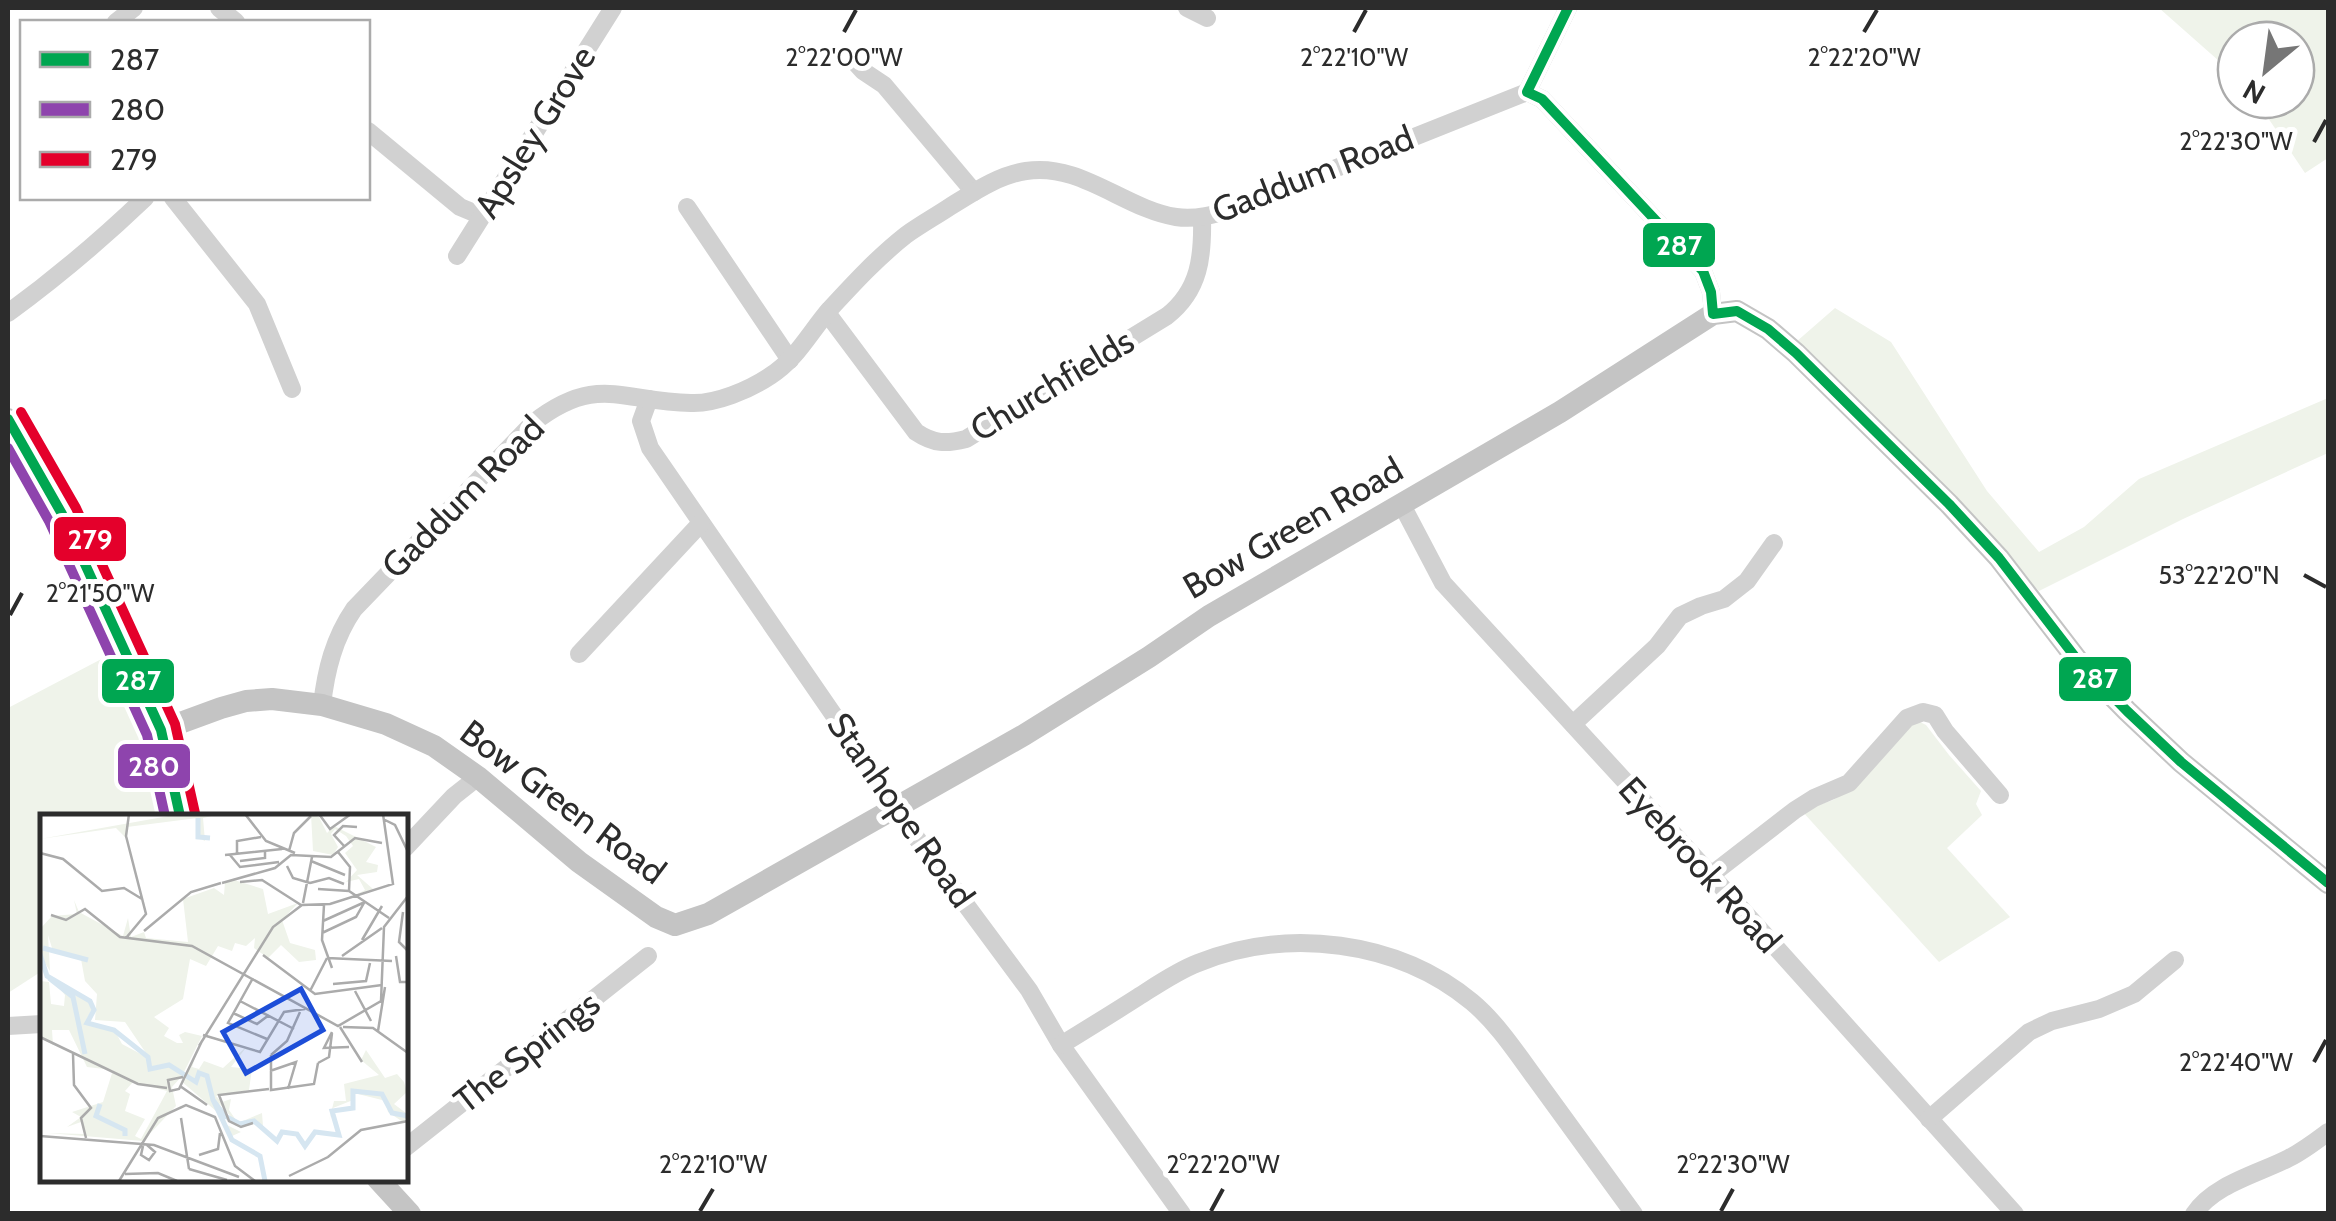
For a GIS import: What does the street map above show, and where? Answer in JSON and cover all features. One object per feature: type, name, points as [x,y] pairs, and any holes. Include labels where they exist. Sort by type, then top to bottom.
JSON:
[{"type":"main road","points":[[1713,314],[1736,311],[1768,329],[1796,353],[1999,558],[2079,662],[2127,711],[2181,762],[2328,883]]},
{"type":"main road","name":"Bow Green Road","points":[[161,730],[246,701],[272,699],[322,705],[386,724],[434,746],[478,777],[578,862],[656,917],[675,925],[708,914],[1024,736],[1209,616],[1560,412],[1713,314]]},
{"type":"main road","points":[[8,418],[62,514],[161,730],[180,814]]},
{"type":"main road","points":[[380,1181],[410,1214]]},
{"type":"street","points":[[1187,8],[1208,18]]},
{"type":"street","points":[[1568,8],[1526,92],[1542,100],[1703,271],[1711,292],[1713,314]]},
{"type":"street","name":"Apsley Grove","points":[[457,256],[509,176],[605,10]]},
{"type":"street","points":[[853,60],[884,84],[974,192]]},
{"type":"street","name":"Gaddum Road","points":[[322,705],[335,643],[354,609],[533,422],[554,406],[592,393],[695,404],[718,399],[769,377],[790,360],[864,272],[906,236],[974,192],[1024,171],[1058,171],[1155,212],[1202,217],[1236,208],[1526,92]]},
{"type":"street","points":[[370,132],[460,207],[484,212]]},
{"type":"street","points":[[8,314],[54,280],[142,200]]},
{"type":"street","points":[[175,200],[256,304],[292,389]]},
{"type":"street","points":[[687,207],[790,360]]},
{"type":"street","name":"Churchfields","points":[[827,313],[916,432],[931,442],[966,440],[1180,306],[1203,254],[1202,217]]},
{"type":"street","name":"Stanhope Road","points":[[649,400],[641,421],[650,448],[895,809],[1029,990],[1061,1046],[1182,1214]]},
{"type":"street","name":"Eyebrook Road","points":[[1402,505],[1443,583],[2015,1214]]},
{"type":"street","points":[[579,654],[701,523]]},
{"type":"street","points":[[1573,724],[1658,646],[1680,616],[1724,599],[1747,581],[1774,543]]},
{"type":"street","points":[[1710,875],[1795,810],[1849,783],[1907,718],[1922,712],[1936,714],[2000,795]]},
{"type":"street","points":[[408,845],[454,796],[478,777]]},
{"type":"street","points":[[1061,1046],[1197,963],[1296,942],[1366,950],[1404,962],[1473,1002],[1514,1050],[1634,1214]]},
{"type":"street","name":"The Springs","points":[[408,1146],[648,956]]},
{"type":"street","points":[[1929,1119],[2029,1032],[2134,994],[2175,960]]},
{"type":"street","points":[[8,1026],[40,1024]]},
{"type":"street","points":[[2194,1214],[2224,1188],[2293,1156],[2328,1132]]},
{"type":"shaded area","points":[[2159,8],[2328,8],[2328,158],[2305,173],[2269,120],[2316,120],[2316,20],[2216,20],[2216,58]]},
{"type":"shaded area","points":[[1835,308],[1891,342],[1987,491],[2039,552],[2084,527],[2139,479],[2328,398],[2328,453],[2039,591],[1796,342]]},
{"type":"shaded area","points":[[111,654],[162,814],[40,814],[40,972],[8,993],[8,708]]},
{"type":"shaded area","points":[[1918,721],[1926,725],[1981,791],[1976,804],[1982,815],[1947,848],[2010,917],[1939,962],[1802,811],[1846,792],[1906,726]]},
{"type":"transit line","name":"287","points":[[1568,8],[1527,92],[1542,99],[1703,271],[1711,292],[1713,314],[1737,311],[1768,329],[1796,353],[1999,558],[2079,662],[2127,711],[2181,762],[2328,883]]},
{"type":"transit line","name":"279","points":[[21,412],[76,508],[175,724],[195,813]]},
{"type":"transit line","name":"287","points":[[8,419],[62,514],[161,730],[180,814]]},
{"type":"transit line","name":"280","points":[[8,448],[49,521],[147,735],[165,814]]}]
